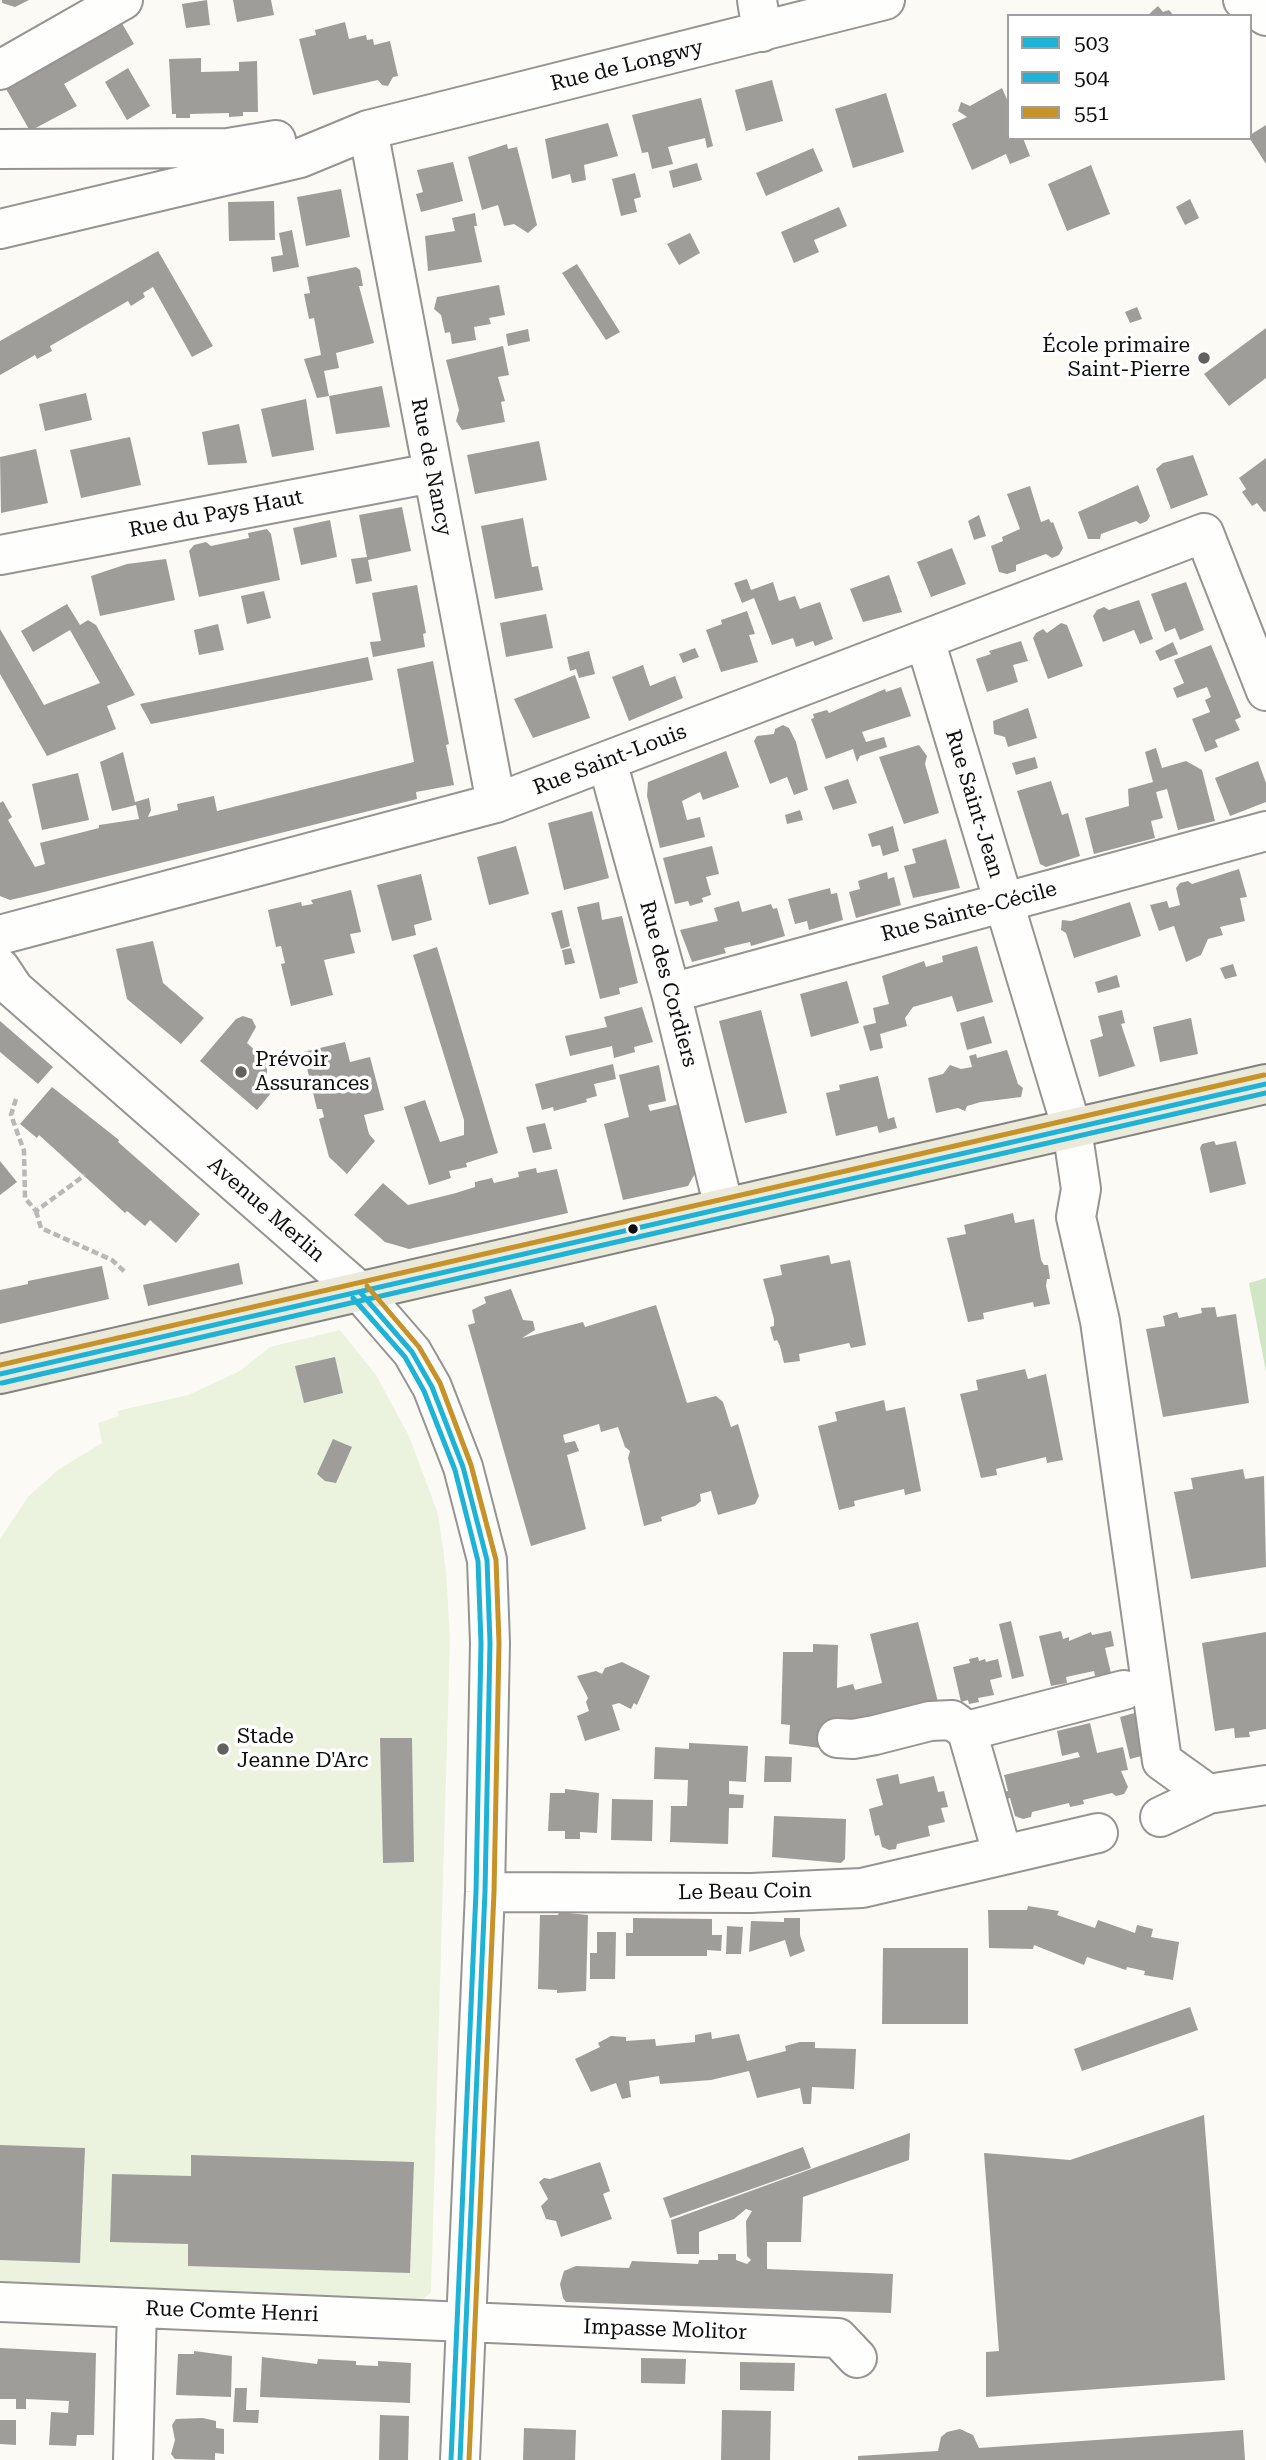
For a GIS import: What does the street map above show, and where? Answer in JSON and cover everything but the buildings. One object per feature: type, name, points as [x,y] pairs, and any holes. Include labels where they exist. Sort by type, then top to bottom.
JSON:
[{"type":"main road","points":[[0,1374],[1266,1084]]},
{"type":"street","points":[[0,70],[123,0]]},
{"type":"street","name":"Rue de Longwy","points":[[0,229],[300,158],[368,130],[760,16],[885,0]]},
{"type":"street","points":[[1243,0],[1266,16]]},
{"type":"street","name":"Rue de Longwy","points":[[0,149],[228,148],[340,130],[368,130]]},
{"type":"street","name":"Rue de Nancy","points":[[368,130],[496,803]]},
{"type":"street","name":"Rue du Pays Haut","points":[[0,555],[432,473]]},
{"type":"street","name":"Rue Saint-Louis","points":[[0,935],[496,803],[1204,533],[1266,691]]},
{"type":"street","name":"Rue Saint-Jean","points":[[925,639],[1072,1129],[1081,1189],[1076,1217],[1100,1321],[1162,1761],[1208,1794]]},
{"type":"street","name":"Rue des Cordiers","points":[[607,761],[671,993],[724,1208]]},
{"type":"street","name":"Rue Sainte-Cécile","points":[[671,993],[1266,831]]},
{"type":"street","name":"Avenue Merlin","points":[[0,968],[14,989],[360,1292],[412,1352],[432,1387],[463,1467],[487,1560],[490,1643],[485,1892],[460,2460]]},
{"type":"street","points":[[967,1731],[1124,1690]]},
{"type":"street","points":[[837,1738],[864,1737],[930,1720],[952,1720],[967,1731],[1002,1853]]},
{"type":"street","points":[[1160,1817],[1208,1794],[1266,1785]]},
{"type":"street","name":"Le Beau Coin","points":[[485,1892],[751,1893],[862,1888],[1002,1853],[1098,1833]]},
{"type":"street","name":"Rue Comte Henri","points":[[0,2302],[465,2322]]},
{"type":"street","points":[[133,2460],[137,2308]]},
{"type":"street","name":"Impasse Molitor","points":[[465,2322],[838,2338],[856,2358]]},
{"type":"path","points":[[16,1099],[10,1115],[24,1151],[24,1198],[36,1212],[41,1228],[112,1260],[125,1272]]},
{"type":"path","points":[[36,1212],[85,1175]]},
{"type":"green space","points":[[1266,1278],[1266,1372],[1249,1283]]},
{"type":"green space","name":"Stade Jeanne D'Arc","points":[[340,1330],[376,1375],[409,1436],[438,1514],[446,1570],[450,1639],[431,2292],[421,2301],[0,2285],[0,1539],[28,1497],[59,1469],[102,1443],[98,1423],[119,1416],[117,1411],[188,1395],[240,1371],[270,1347]]},
{"type":"transit line","name":"551","points":[[0,1365],[1264,1075]]},
{"type":"transit line","name":"503","points":[[0,1374],[1266,1084]]},
{"type":"transit line","name":"504","points":[[2,1383],[1266,1093]]},
{"type":"transit line","name":"551","points":[[367,1286],[419,1347],[440,1383],[471,1465],[496,1560],[499,1643],[494,1892],[469,2460]]},
{"type":"transit line","name":"503","points":[[360,1292],[412,1352],[432,1387],[463,1467],[487,1560],[490,1643],[485,1892],[460,2460]]},
{"type":"transit line","name":"504","points":[[353,1298],[405,1357],[424,1391],[455,1470],[478,1561],[481,1643],[476,1892],[451,2460]]},
{"type":"place","name":"École primaire Saint-Pierre","points":[[1204,358]]},
{"type":"place","name":"Prévoir Assurances","points":[[241,1072]]},
{"type":"place","name":"Stade Jeanne D'Arc","points":[[223,1749]]}]
